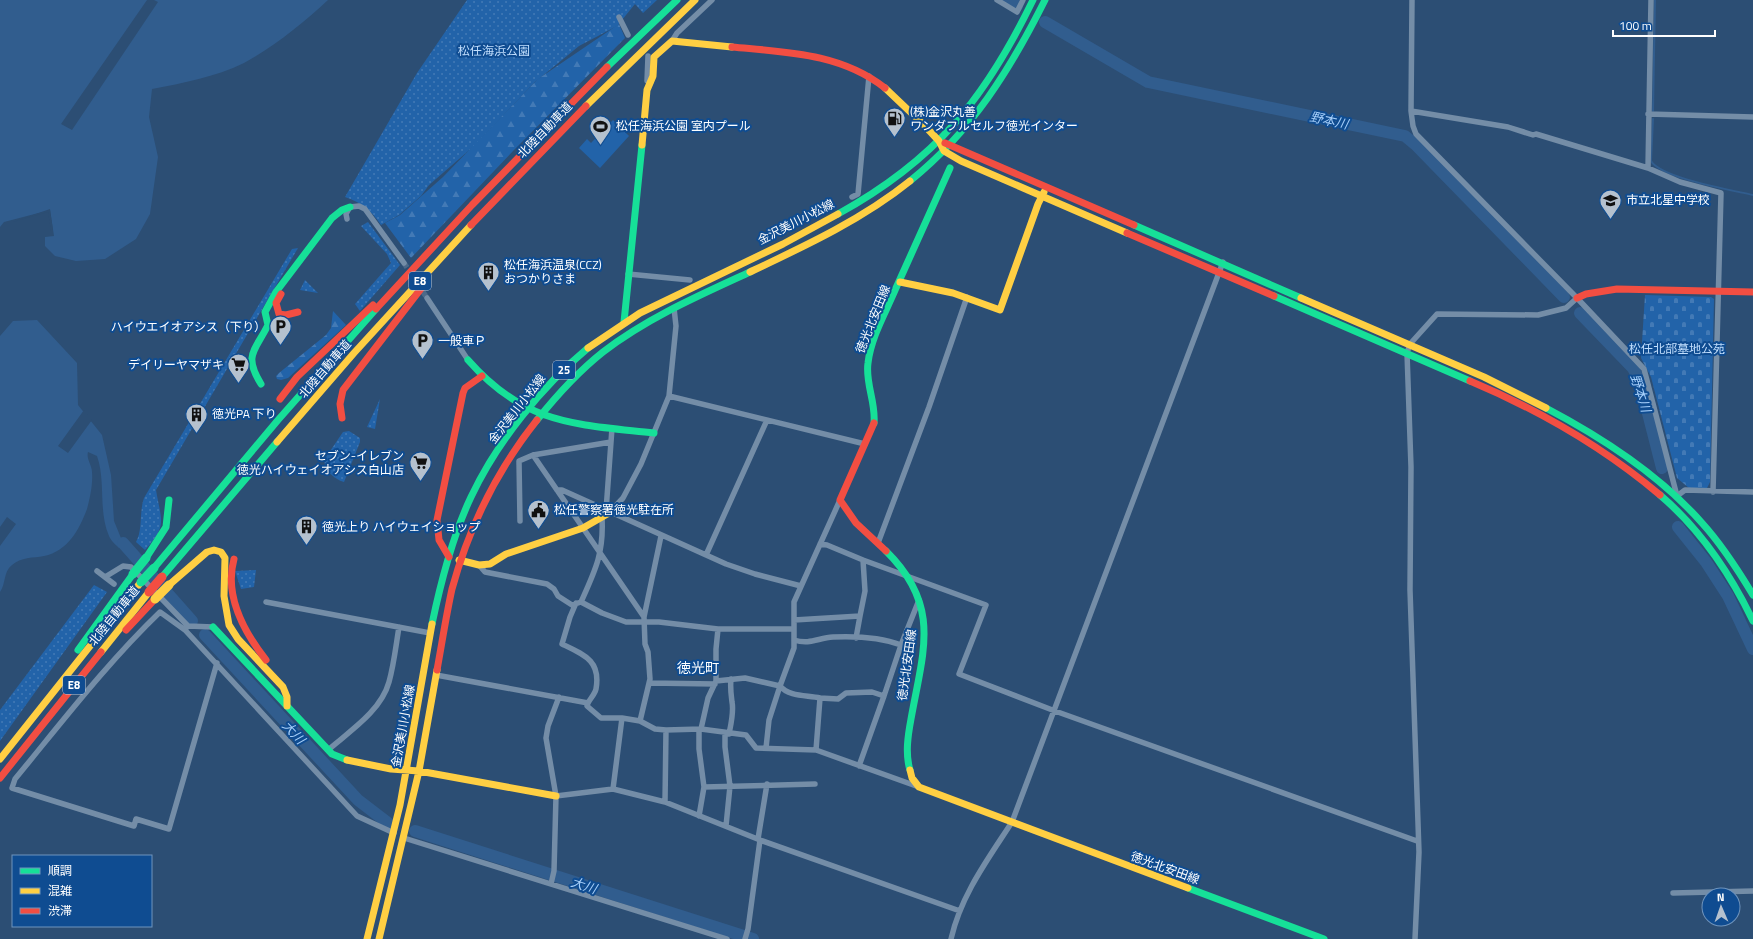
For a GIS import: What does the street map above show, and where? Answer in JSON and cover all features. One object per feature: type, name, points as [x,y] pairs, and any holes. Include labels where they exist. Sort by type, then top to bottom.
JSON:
[{"type":"main road","name":"北陸自動車道","points":[[0,759],[141,582],[310,385],[485,193],[566,109],[677,0]]},
{"type":"main road","name":"北陸自動車道","points":[[0,778],[30,738],[152,596],[162,577],[321,390],[493,201],[578,113],[694,0]]},
{"type":"main road","name":"金沢美川小松線","points":[[367,939],[394,833],[407,771],[430,633],[449,557],[461,520],[489,465],[529,410],[564,370],[624,322],[833,218],[889,182],[939,141],[981,93],[997,68],[1033,0]]},
{"type":"main road","name":"金沢美川小松線","points":[[379,939],[419,771],[436,674],[459,560],[470,530],[501,469],[540,414],[582,371],[609,347],[674,308],[835,230],[904,186],[947,147],[987,100],[1006,73],[1045,0]]},
{"type":"main road","points":[[624,322],[646,90],[651,82],[654,57],[672,41],[810,55],[844,64],[869,76],[901,100],[939,141],[961,161],[1218,273],[1407,353],[1541,414],[1605,452],[1636,475],[1686,520],[1703,538],[1736,586],[1753,620]]},
{"type":"main road","points":[[947,147],[1048,187],[1223,262],[1484,377],[1568,419],[1629,457],[1677,496],[1716,538],[1745,580],[1753,595]]},
{"type":"main road","points":[[900,282],[950,168]]},
{"type":"main road","name":"徳光北安田線","points":[[1048,187],[1042,196],[1000,310],[953,292],[900,282],[877,332],[868,363],[868,381],[875,411],[874,423],[840,500],[850,517],[891,555],[908,576],[919,600],[924,618],[925,637],[906,753],[912,778],[919,787],[1324,939]]},
{"type":"main road","points":[[280,399],[297,377],[375,304],[470,206],[485,193]]},
{"type":"main road","points":[[342,418],[340,404],[343,390],[429,279],[493,201]]},
{"type":"main road","points":[[298,312],[282,315],[277,311],[276,303],[334,219],[350,207]]},
{"type":"main road","points":[[261,384],[251,369],[250,364],[251,356],[268,325],[266,308],[276,292],[332,218],[342,210],[350,207]]},
{"type":"main road","points":[[1577,298],[1586,294],[1616,289],[1753,292]]},
{"type":"main road","points":[[468,360],[482,376],[529,410],[562,420],[654,433]]},
{"type":"main road","points":[[449,557],[441,547],[436,531],[437,520],[463,393],[465,388],[482,376]]},
{"type":"main road","points":[[23,729],[133,574],[146,558],[166,527],[169,500]]},
{"type":"main road","points":[[459,560],[479,565],[490,564],[506,554],[583,528],[606,514]]},
{"type":"main road","points":[[152,596],[169,585],[207,552],[214,550],[221,552],[225,558],[224,596],[229,625],[238,639],[283,687],[287,697],[287,706]]},
{"type":"main road","points":[[234,559],[230,568],[231,584],[243,624],[258,651],[291,689],[291,699],[287,706]]},
{"type":"main road","points":[[213,627],[332,754],[346,760],[391,769],[419,771],[556,796]]},
{"type":"street","points":[[672,41],[677,33],[712,0]]},
{"type":"street","points":[[997,0],[1016,12],[1023,0]]},
{"type":"street","points":[[1412,0],[1411,111],[1413,126],[1416,134],[1577,298],[1644,369],[1677,496],[1685,490],[1753,492]]},
{"type":"street","points":[[1648,168],[1651,0]]},
{"type":"street","points":[[619,17],[628,36]]},
{"type":"street","points":[[648,56],[647,81],[651,82]]},
{"type":"street","points":[[852,197],[858,194],[869,76]]},
{"type":"street","points":[[1411,111],[1508,127],[1648,168],[1680,182],[1721,193],[1713,492]]},
{"type":"street","points":[[1648,114],[1753,117]]},
{"type":"street","points":[[347,219],[346,214],[350,207],[359,206],[365,209],[404,263]]},
{"type":"street","points":[[951,939],[960,911],[974,881],[1012,822],[1223,262]]},
{"type":"street","points":[[628,274],[690,280]]},
{"type":"street","points":[[878,543],[929,407],[967,297]]},
{"type":"street","points":[[427,298],[468,360]]},
{"type":"street","points":[[1415,939],[1419,852],[1417,841],[1410,590],[1411,467],[1407,353],[1410,344],[1437,314],[1538,315],[1566,308],[1577,298]]},
{"type":"street","points":[[606,514],[623,498],[641,464],[669,396],[676,326],[674,308]]},
{"type":"street","points":[[669,396],[865,444]]},
{"type":"street","points":[[706,555],[767,420]]},
{"type":"street","points":[[612,428],[606,514],[600,554],[579,603],[570,617],[562,644],[592,661],[597,670],[596,689],[587,706],[601,718],[622,718],[640,721],[655,729],[700,729],[727,734],[746,735],[756,748],[816,750],[919,787]]},
{"type":"street","points":[[520,521],[519,461],[533,454],[611,442]]},
{"type":"street","points":[[533,454],[644,619]]},
{"type":"street","points":[[557,490],[562,490],[606,514],[706,555],[755,574],[801,586]]},
{"type":"street","points":[[766,748],[769,720],[792,652],[794,640],[794,602],[840,500]]},
{"type":"street","points":[[640,721],[649,683],[644,619],[661,536]]},
{"type":"street","points":[[820,544],[827,545],[986,606],[959,674],[1055,711],[1417,841]]},
{"type":"street","points":[[856,638],[865,591],[863,560]]},
{"type":"street","points":[[479,565],[486,572],[547,584],[554,589],[558,596],[572,605],[579,603],[626,622],[644,619],[718,629],[794,629]]},
{"type":"street","points":[[105,577],[123,566],[131,567],[357,816],[394,833]]},
{"type":"street","points":[[97,571],[114,584]]},
{"type":"street","points":[[858,766],[901,645],[919,600]]},
{"type":"street","points":[[266,602],[430,633]]},
{"type":"street","points":[[213,627],[186,628],[160,612],[141,629],[77,704],[15,778],[12,788],[134,826],[136,818],[169,829],[217,663]]},
{"type":"street","points":[[794,620],[860,616]]},
{"type":"street","points":[[328,750],[366,717],[384,695],[389,683],[399,627]]},
{"type":"street","points":[[699,816],[704,787],[699,749],[700,729],[708,698],[716,683],[716,649],[718,629]]},
{"type":"street","points":[[794,640],[814,642],[819,639],[833,637],[884,639],[901,645]]},
{"type":"street","points":[[436,674],[588,703]]},
{"type":"street","points":[[649,683],[716,683],[730,679],[745,678],[780,686],[782,690],[798,696],[807,695],[820,698],[838,699],[846,693],[872,692],[884,696]]},
{"type":"street","points":[[726,826],[730,786],[725,747],[732,712],[730,679]]},
{"type":"street","points":[[552,882],[554,871],[556,796],[546,738],[548,726],[559,697]]},
{"type":"street","points":[[816,750],[820,698]]},
{"type":"street","points":[[613,789],[622,718]]},
{"type":"street","points":[[665,802],[666,730]]},
{"type":"street","points":[[704,787],[767,784],[815,784]]},
{"type":"street","points":[[745,939],[767,784]]},
{"type":"street","points":[[556,796],[613,789],[665,802],[759,840],[960,911]]},
{"type":"street","points":[[404,838],[552,882],[727,939]]},
{"type":"street","points":[[1673,893],[1753,891]]},
{"type":"green space","name":"松任海浜公園","points":[[467,0],[657,0],[643,13],[635,4],[617,26],[579,46],[535,82],[474,146],[429,185],[421,196],[399,215],[381,225],[374,215],[366,208],[345,197],[417,73]]},
{"type":"green space","points":[[619,24],[625,38],[513,151],[411,258],[385,223],[400,215],[443,177],[538,79]]},
{"type":"green space","name":"松任海浜公園 室内プール","points":[[613,120],[629,136],[600,168],[579,148],[587,139],[591,143]]},
{"type":"green space","points":[[368,222],[400,265],[360,311],[355,304],[391,263],[387,254],[361,226]]},
{"type":"green space","points":[[298,248],[156,490],[161,516],[160,528],[152,542],[145,550],[136,542],[140,532],[144,498],[292,249]]},
{"type":"green space","points":[[305,280],[318,293],[300,290]]},
{"type":"green space","name":"松任北部墓地公苑","points":[[1645,295],[1711,297],[1714,299],[1710,482],[1707,488],[1689,488],[1677,478],[1651,377],[1641,358]]},
{"type":"green space","points":[[333,311],[346,325],[288,378],[281,380],[277,379],[276,376],[279,373],[326,335],[331,328]]},
{"type":"green space","points":[[380,399],[375,429],[367,427]]},
{"type":"green space","points":[[349,431],[360,438],[360,442],[344,482],[337,479],[328,471],[324,460],[343,432]]},
{"type":"green space","points":[[256,570],[254,587],[241,589],[235,571]]},
{"type":"green space","points":[[94,585],[107,592],[0,741],[0,710]]},
{"type":"shaded area","points":[[0,0],[328,0],[288,34],[244,63],[210,76],[152,89],[149,117],[158,157],[150,214],[136,239],[105,259],[76,261],[55,256],[45,246],[45,237],[54,236],[50,210],[4,222],[0,227]]},
{"type":"shaded area","points":[[37,320],[77,363],[78,405],[102,435],[111,475],[114,521],[123,543],[119,548],[109,536],[104,516],[100,466],[97,456],[88,452],[92,472],[91,491],[87,509],[76,532],[60,550],[44,556],[23,559],[12,565],[7,571],[0,592],[0,336],[13,321]]},
{"type":"pier","points":[[147,0],[154,0],[158,2],[72,130],[61,124]]},
{"type":"pier","points":[[50,209],[53,230],[51,231],[48,212],[13,222]]},
{"type":"pier","points":[[84,410],[92,420],[68,453],[58,446]]},
{"type":"pier","points":[[7,517],[16,524],[0,546],[0,527]]},
{"type":"waterway","name":"野本川","points":[[1007,0],[1017,6]]},
{"type":"waterway","points":[[1653,111],[1655,0]]},
{"type":"waterway","name":"野本川","points":[[1045,22],[1148,82],[1405,136],[1417,146],[1564,297]]},
{"type":"waterway","points":[[1653,119],[1651,161],[1657,167],[1682,178],[1714,187],[1753,195]]},
{"type":"waterway","name":"野本川","points":[[1580,313],[1633,368],[1640,382],[1662,468]]},
{"type":"waterway","name":"野本川","points":[[1678,527],[1706,562],[1728,596],[1753,649]]},
{"type":"waterway","name":"大川","points":[[123,543],[192,621]]},
{"type":"waterway","name":"大川","points":[[205,635],[358,800],[388,823]]},
{"type":"waterway","name":"大川","points":[[415,831],[753,939]]},
{"type":"tunnel","points":[[404,263],[427,298]]},
{"type":"traffic: fast","points":[[607,67],[677,0]]},
{"type":"traffic: fast","points":[[838,214],[873,193],[903,172],[930,149],[954,124],[976,97],[996,68],[1033,0]]},
{"type":"traffic: fast","points":[[910,181],[932,162],[952,141],[988,98],[1018,51],[1045,0]]},
{"type":"traffic: fast","points":[[624,322],[642,145]]},
{"type":"traffic: fast","points":[[874,423],[867,370],[872,344],[879,325],[950,168]]},
{"type":"traffic: fast","points":[[261,384],[253,366],[252,359],[255,347],[268,325],[265,312],[276,292],[332,218],[342,210],[350,207]]},
{"type":"traffic: fast","points":[[1134,225],[1301,298]]},
{"type":"traffic: fast","points":[[537,420],[577,375],[594,359],[620,340],[674,308],[750,272]]},
{"type":"traffic: fast","points":[[1274,296],[1470,381]]},
{"type":"traffic: fast","points":[[154,568],[278,420],[376,309]]},
{"type":"traffic: fast","points":[[432,624],[443,575],[458,528],[464,512],[482,476],[507,436],[522,416],[554,380],[588,348]]},
{"type":"traffic: fast","points":[[468,360],[489,381],[510,398],[552,418],[599,427],[654,433]]},
{"type":"traffic: fast","points":[[1546,408],[1609,445],[1649,473],[1668,489],[1686,506],[1716,540],[1736,567],[1753,595]]},
{"type":"traffic: fast","points":[[162,577],[277,442]]},
{"type":"traffic: fast","points":[[1660,495],[1689,523],[1713,553],[1735,586],[1753,621]]},
{"type":"traffic: fast","points":[[146,558],[166,527],[169,500]]},
{"type":"traffic: fast","points":[[886,551],[904,571],[915,591],[922,610],[924,630],[923,650],[907,751],[910,770]]},
{"type":"traffic: fast","points":[[133,574],[146,558]]},
{"type":"traffic: fast","points":[[141,582],[154,568]]},
{"type":"traffic: fast","points":[[78,650],[133,574]]},
{"type":"traffic: fast","points":[[213,627],[332,754],[347,760]]},
{"type":"traffic: fast","points":[[1188,888],[1324,939]]},
{"type":"traffic: slow","points":[[586,106],[695,0]]},
{"type":"traffic: slow","points":[[642,145],[647,90],[653,76],[654,57],[672,41],[732,47]]},
{"type":"traffic: slow","points":[[885,88],[925,126],[939,141],[944,151],[961,161],[1127,233]]},
{"type":"traffic: slow","points":[[750,272],[853,220],[873,208],[910,181]]},
{"type":"traffic: slow","points":[[900,282],[953,293],[1000,310],[1038,204],[1044,192]]},
{"type":"traffic: slow","points":[[588,348],[640,313],[783,244],[838,214]]},
{"type":"traffic: slow","points":[[277,442],[354,353],[471,225]]},
{"type":"traffic: slow","points":[[1301,298],[1484,377],[1546,408]]},
{"type":"traffic: slow","points":[[459,560],[479,565],[490,564],[506,554],[583,528],[609,513]]},
{"type":"traffic: slow","points":[[169,585],[207,552],[214,550],[221,552],[225,558],[224,596],[229,625],[238,639],[283,687],[287,697],[287,706]]},
{"type":"traffic: slow","points":[[0,759],[141,582]]},
{"type":"traffic: slow","points":[[155,599],[169,585]]},
{"type":"traffic: slow","points":[[101,652],[149,592]]},
{"type":"traffic: slow","points":[[367,939],[400,805],[432,624]]},
{"type":"traffic: slow","points":[[379,939],[419,771],[437,670]]},
{"type":"traffic: slow","points":[[347,760],[391,769],[419,771],[556,796]]},
{"type":"traffic: slow","points":[[910,770],[912,778],[919,787],[1188,888]]},
{"type":"traffic: jam","points":[[732,47],[792,53],[831,61],[868,76],[885,88]]},
{"type":"traffic: jam","points":[[376,309],[472,205],[607,67]]},
{"type":"traffic: jam","points":[[471,225],[586,106]]},
{"type":"traffic: jam","points":[[945,143],[1134,225]]},
{"type":"traffic: jam","points":[[1127,233],[1274,296]]},
{"type":"traffic: jam","points":[[342,418],[340,404],[343,390],[423,286]]},
{"type":"traffic: jam","points":[[1577,298],[1586,294],[1617,289],[1753,292]]},
{"type":"traffic: jam","points":[[281,294],[276,303],[279,314],[286,315],[298,312]]},
{"type":"traffic: jam","points":[[280,399],[297,377],[373,305]]},
{"type":"traffic: jam","points":[[449,557],[439,540],[437,520],[463,393],[465,388],[482,376]]},
{"type":"traffic: jam","points":[[1470,381],[1521,404],[1570,431],[1616,461],[1660,495]]},
{"type":"traffic: jam","points":[[437,670],[452,589],[467,543],[497,479],[509,459],[537,420]]},
{"type":"traffic: jam","points":[[874,423],[840,500],[856,523],[886,551]]},
{"type":"traffic: jam","points":[[234,559],[232,586],[238,612],[250,637],[266,660]]},
{"type":"traffic: jam","points":[[149,592],[162,577]]},
{"type":"traffic: jam","points":[[126,630],[155,599]]},
{"type":"traffic: jam","points":[[0,778],[101,652]]},
{"type":"place","name":"(株)金沢丸善 ワンダフルセルフ徳光インター","points":[[894,138]]},
{"type":"place","name":"松任海浜公園 室内プール","points":[[601,146]]},
{"type":"place","name":"市立北星中学校","points":[[1611,220]]},
{"type":"place","name":"松任海浜温泉(CCZ) おつかりさま","points":[[489,292]]},
{"type":"place","name":"ハイウエイオアシス（下り）","points":[[281,346]]},
{"type":"place","name":"一般車Ｐ","points":[[422,360]]},
{"type":"place","name":"デイリーヤマザキ","points":[[239,384]]},
{"type":"place","name":"徳光PA 下り","points":[[197,434]]},
{"type":"place","name":"セブン-イレブン 徳光ハイウェイオアシス白山店","points":[[420,482]]},
{"type":"place","name":"松任警察署徳光駐在所","points":[[539,530]]},
{"type":"place","name":"徳光上り ハイウェイショップ","points":[[306,546]]},
{"type":"district","name":"徳光町","points":[[698,668]]}]
